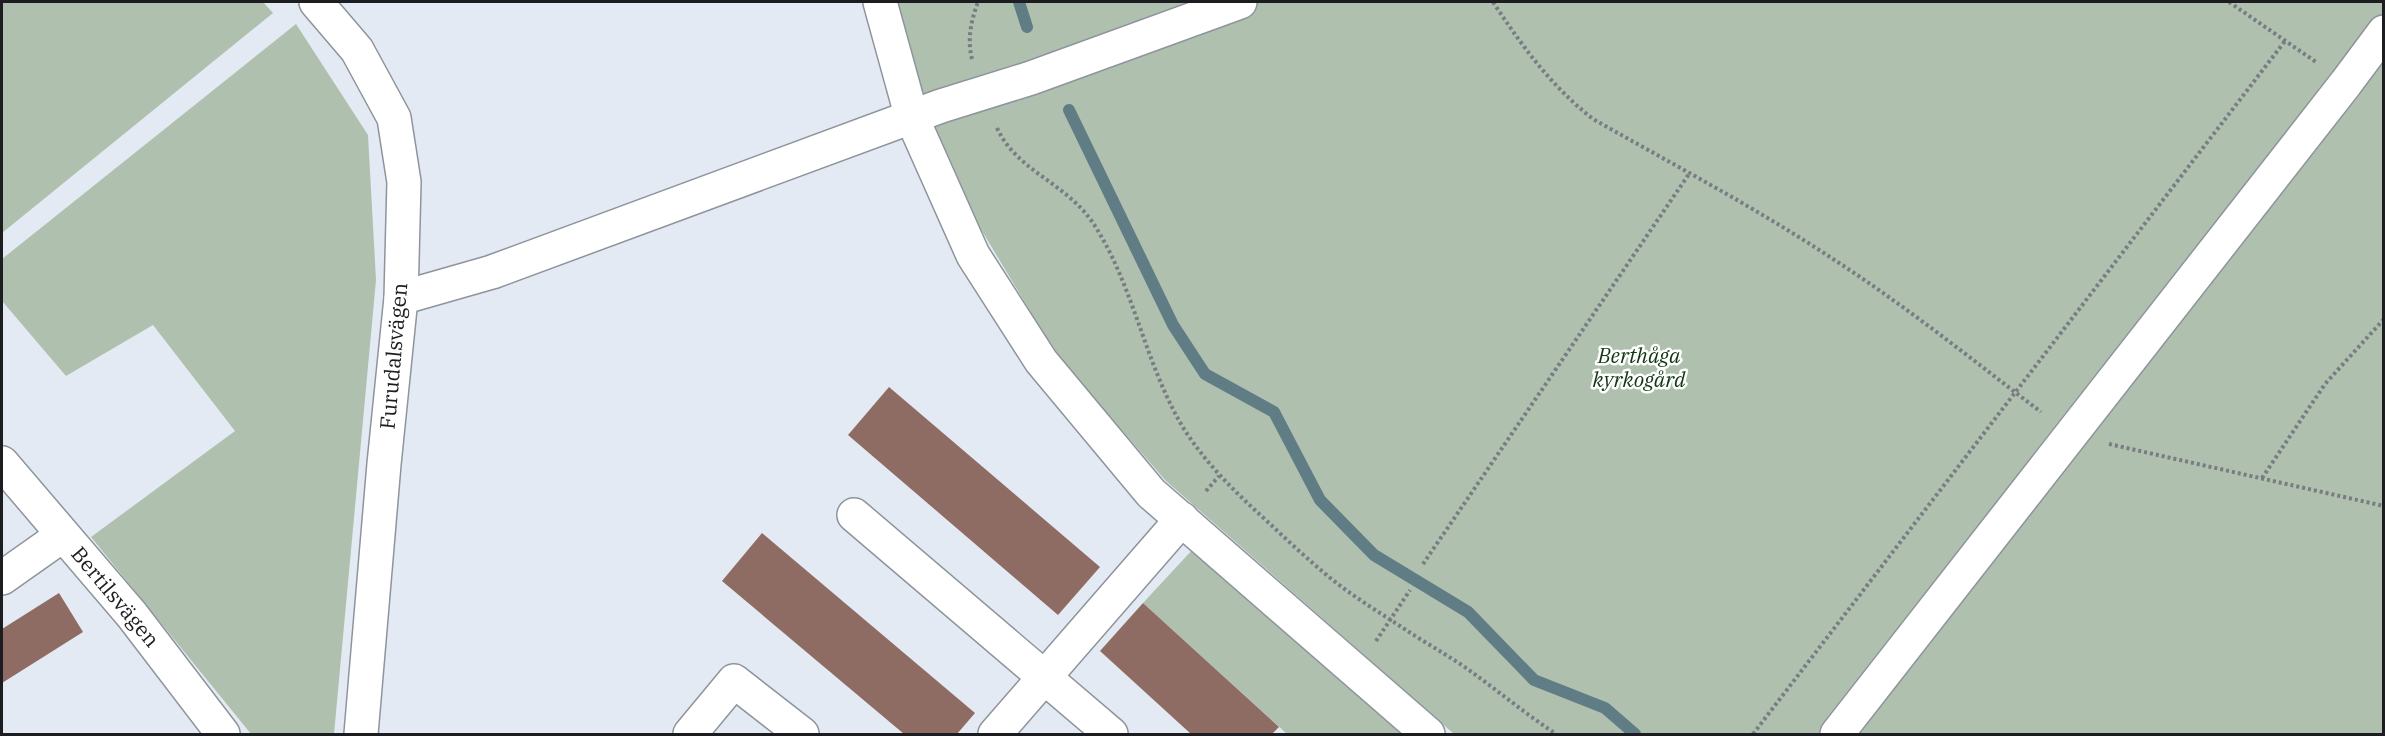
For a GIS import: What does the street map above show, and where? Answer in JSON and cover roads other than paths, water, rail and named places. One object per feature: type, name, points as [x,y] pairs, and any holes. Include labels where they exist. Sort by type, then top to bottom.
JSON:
[{"type":"street","name":"Furudalsvägen","points":[[316,2],[357,51],[394,118],[404,182],[401,298],[384,464],[362,735]]},
{"type":"street","points":[[880,2],[912,118],[973,255],[1041,361],[1151,493],[1428,735]]},
{"type":"street","points":[[401,298],[492,272],[912,118],[1240,2]]},
{"type":"street","points":[[1837,735],[2073,436],[2384,32]]},
{"type":"street","name":"Bertilsvägen","points":[[2,463],[132,615],[223,735]]},
{"type":"street","points":[[854,515],[1111,735]]},
{"type":"street","points":[[995,735],[1182,519]]},
{"type":"street","points":[[2,578],[63,535]]},
{"type":"street","points":[[690,735],[734,681],[802,735]]},
{"type":"waterway","points":[[1019,2],[1027,27]]},
{"type":"waterway","points":[[1069,110],[1173,325],[1205,374],[1274,412],[1320,500],[1374,555],[1468,612],[1534,680],[1605,708],[1635,734]]},
{"type":"park label","name":"Berthåga kyrkogård","points":[[1639,368]]}]
